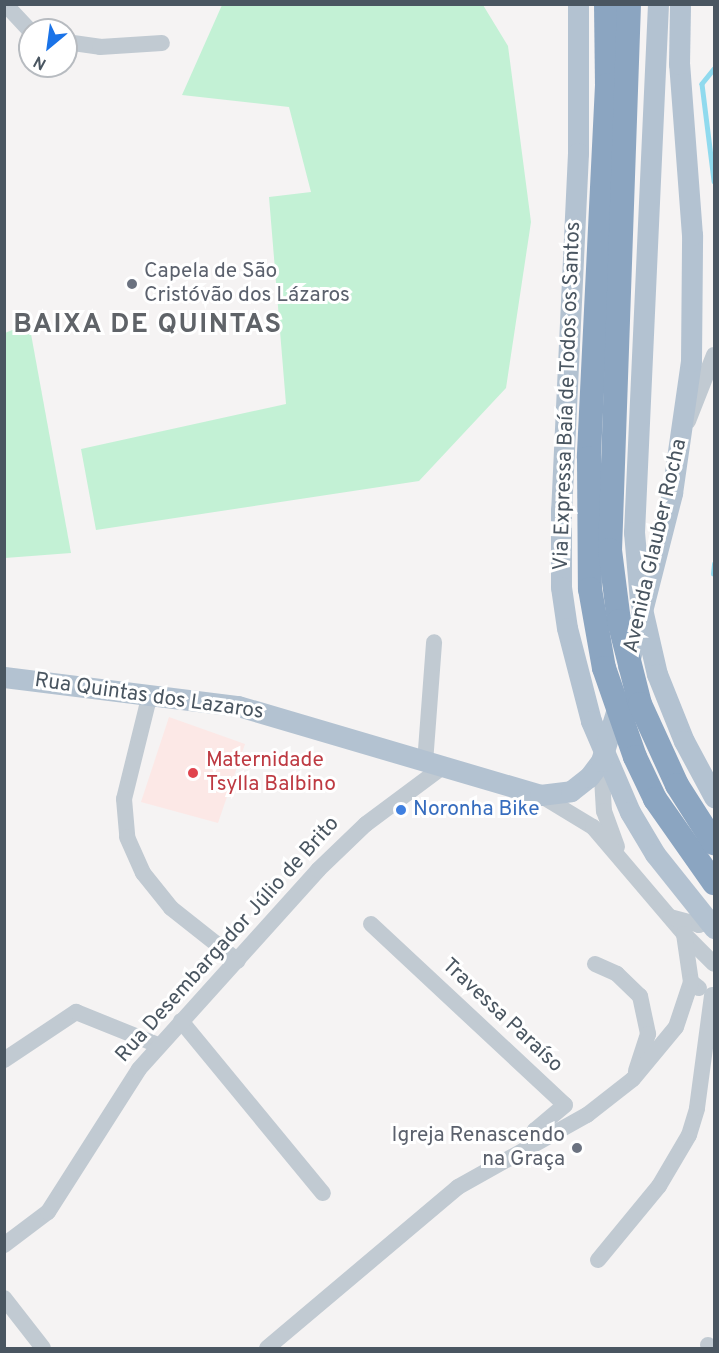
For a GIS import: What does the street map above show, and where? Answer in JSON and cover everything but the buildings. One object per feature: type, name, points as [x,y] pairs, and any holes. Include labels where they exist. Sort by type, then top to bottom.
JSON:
[{"type":"highway","name":"Via Expressa Baía de Todos os Santos","points":[[606,4],[604,136],[587,549],[604,668],[617,713],[655,799],[714,883]]},
{"type":"highway","points":[[629,4],[625,165],[611,457],[610,550],[628,662],[660,749],[714,843]]},
{"type":"main road","name":"Via Expressa Baía de Todos os Santos","points":[[578,4],[578,153],[564,407],[561,587],[577,675],[602,751],[630,812],[673,878],[714,928]]},
{"type":"main road","points":[[658,4],[634,532],[640,600],[657,674],[684,741],[714,797]]},
{"type":"main road","name":"Avenida Glauber Rocha","points":[[601,761],[672,493],[682,438],[694,304],[679,64],[680,5]]},
{"type":"main road","name":"Rua Quintas dos Lazaros","points":[[4,677],[238,706],[282,717],[433,766],[540,795]]},
{"type":"main road","points":[[540,795],[571,791],[601,761]]},
{"type":"street","points":[[5,4],[18,18]]},
{"type":"street","points":[[78,43],[100,46],[162,43]]},
{"type":"street","points":[[682,438],[714,355]]},
{"type":"street","points":[[433,766],[434,642]]},
{"type":"street","points":[[150,694],[124,799],[127,837],[143,873],[171,908],[238,961]]},
{"type":"street","name":"Avenida Glauber Rocha","points":[[601,761],[604,811],[623,859]]},
{"type":"street","name":"Rua Desembargador Júlio de Brito","points":[[4,1245],[48,1212],[128,1084],[158,1045],[238,961],[343,844],[433,766]]},
{"type":"street","name":"Rua Quintas dos Lazaros","points":[[540,795],[593,827],[623,859],[684,934],[714,964]]},
{"type":"street","points":[[669,917],[699,925],[714,920]]},
{"type":"street","name":"Travessa Paraíso","points":[[371,924],[565,1105],[535,1130],[533,1143]]},
{"type":"street","points":[[267,1348],[458,1187],[533,1143],[587,1115],[633,1079],[676,1027],[691,982],[684,934]]},
{"type":"street","points":[[595,964],[631,985],[640,996],[646,1014],[648,1034],[633,1079]]},
{"type":"street","points":[[598,1260],[659,1185],[689,1135],[697,1108],[713,995],[691,982]]},
{"type":"street","points":[[4,1060],[76,1012],[158,1045]]},
{"type":"street","points":[[181,1021],[323,1193]]},
{"type":"street","points":[[4,1298],[43,1348]]},
{"type":"shaded area","name":"Maternidade Tsylla Balbino","points":[[169,717],[245,744],[218,823],[141,802]]},
{"type":"green space","points":[[222,5],[483,5],[508,46],[531,222],[506,388],[419,481],[96,530],[81,449],[286,404],[269,197],[311,192],[289,107],[182,95]]},
{"type":"green space","points":[[29,323],[71,553],[5,558],[5,333]]},
{"type":"waterway","points":[[714,69],[702,84],[714,181]]},
{"type":"waterway","points":[[713,574],[714,564]]},
{"type":"place","name":"Capela de São Cristóvão dos Lázaros","points":[[132,284]]},
{"type":"place","name":"Maternidade Tsylla Balbino","points":[[193,773]]},
{"type":"place","name":"Noronha Bike","points":[[401,810]]},
{"type":"place","name":"Igreja Renascendo na Graça","points":[[577,1148]]},
{"type":"district","name":"BAIXA DE QUINTAS","points":[[148,326]]}]
